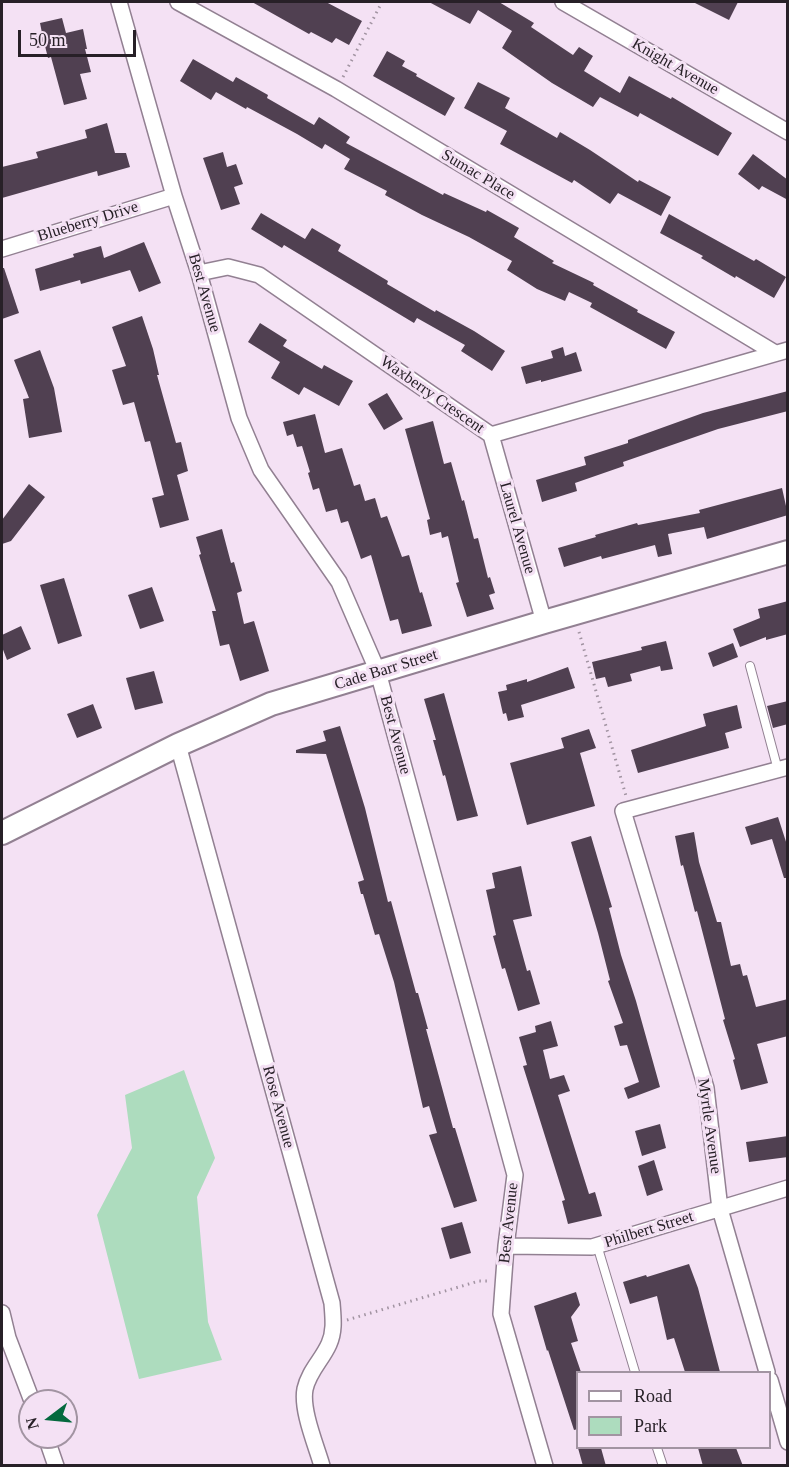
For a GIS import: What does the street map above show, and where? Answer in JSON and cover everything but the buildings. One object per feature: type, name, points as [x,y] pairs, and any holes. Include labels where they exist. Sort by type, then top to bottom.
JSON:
[{"type":"street","name":"Best Avenue","points":[[119,2],[239,418],[261,470],[339,582],[378,672],[515,1175],[506,1246],[501,1314],[545,1466]]},
{"type":"street","name":"Sumac Place","points":[[178,2],[336,89],[781,351]]},
{"type":"street","name":"Knight Avenue","points":[[563,2],[788,132]]},
{"type":"street","name":"Blueberry Drive","points":[[2,249],[174,196]]},
{"type":"street","name":"Waxberry Crescent","points":[[199,273],[228,267],[259,275],[491,435],[781,351]]},
{"type":"street","name":"Laurel Avenue","points":[[491,435],[544,622]]},
{"type":"street","name":"Cade Barr Street","points":[[2,833],[178,745],[271,704],[574,613],[788,552]]},
{"type":"street","name":"Rose Avenue","points":[[178,745],[332,1303],[334,1324],[329,1344],[309,1375],[304,1391],[306,1412],[322,1466]]},
{"type":"street","points":[[627,810],[783,768]]},
{"type":"street","name":"Myrtle Avenue","points":[[627,810],[706,1088],[720,1209],[767,1371]]},
{"type":"street","name":"Philbert Street","points":[[506,1246],[597,1245],[788,1188]]},
{"type":"street","points":[[2,1313],[8,1338],[27,1389]]},
{"type":"street","points":[[771,1383],[788,1442]]},
{"type":"street","points":[[50,1449],[56,1466]]},
{"type":"lane","points":[[750,666],[783,768]]},
{"type":"lane","points":[[597,1245],[635,1371]]},
{"type":"lane","points":[[657,1449],[663,1466]]},
{"type":"path","points":[[336,89],[382,2]]},
{"type":"path","points":[[574,613],[627,810]]},
{"type":"path","points":[[334,1324],[479,1281],[504,1281]]},
{"type":"green space","points":[[184,1070],[215,1158],[197,1197],[208,1322],[222,1360],[139,1379],[97,1215],[132,1148],[125,1095]]}]
